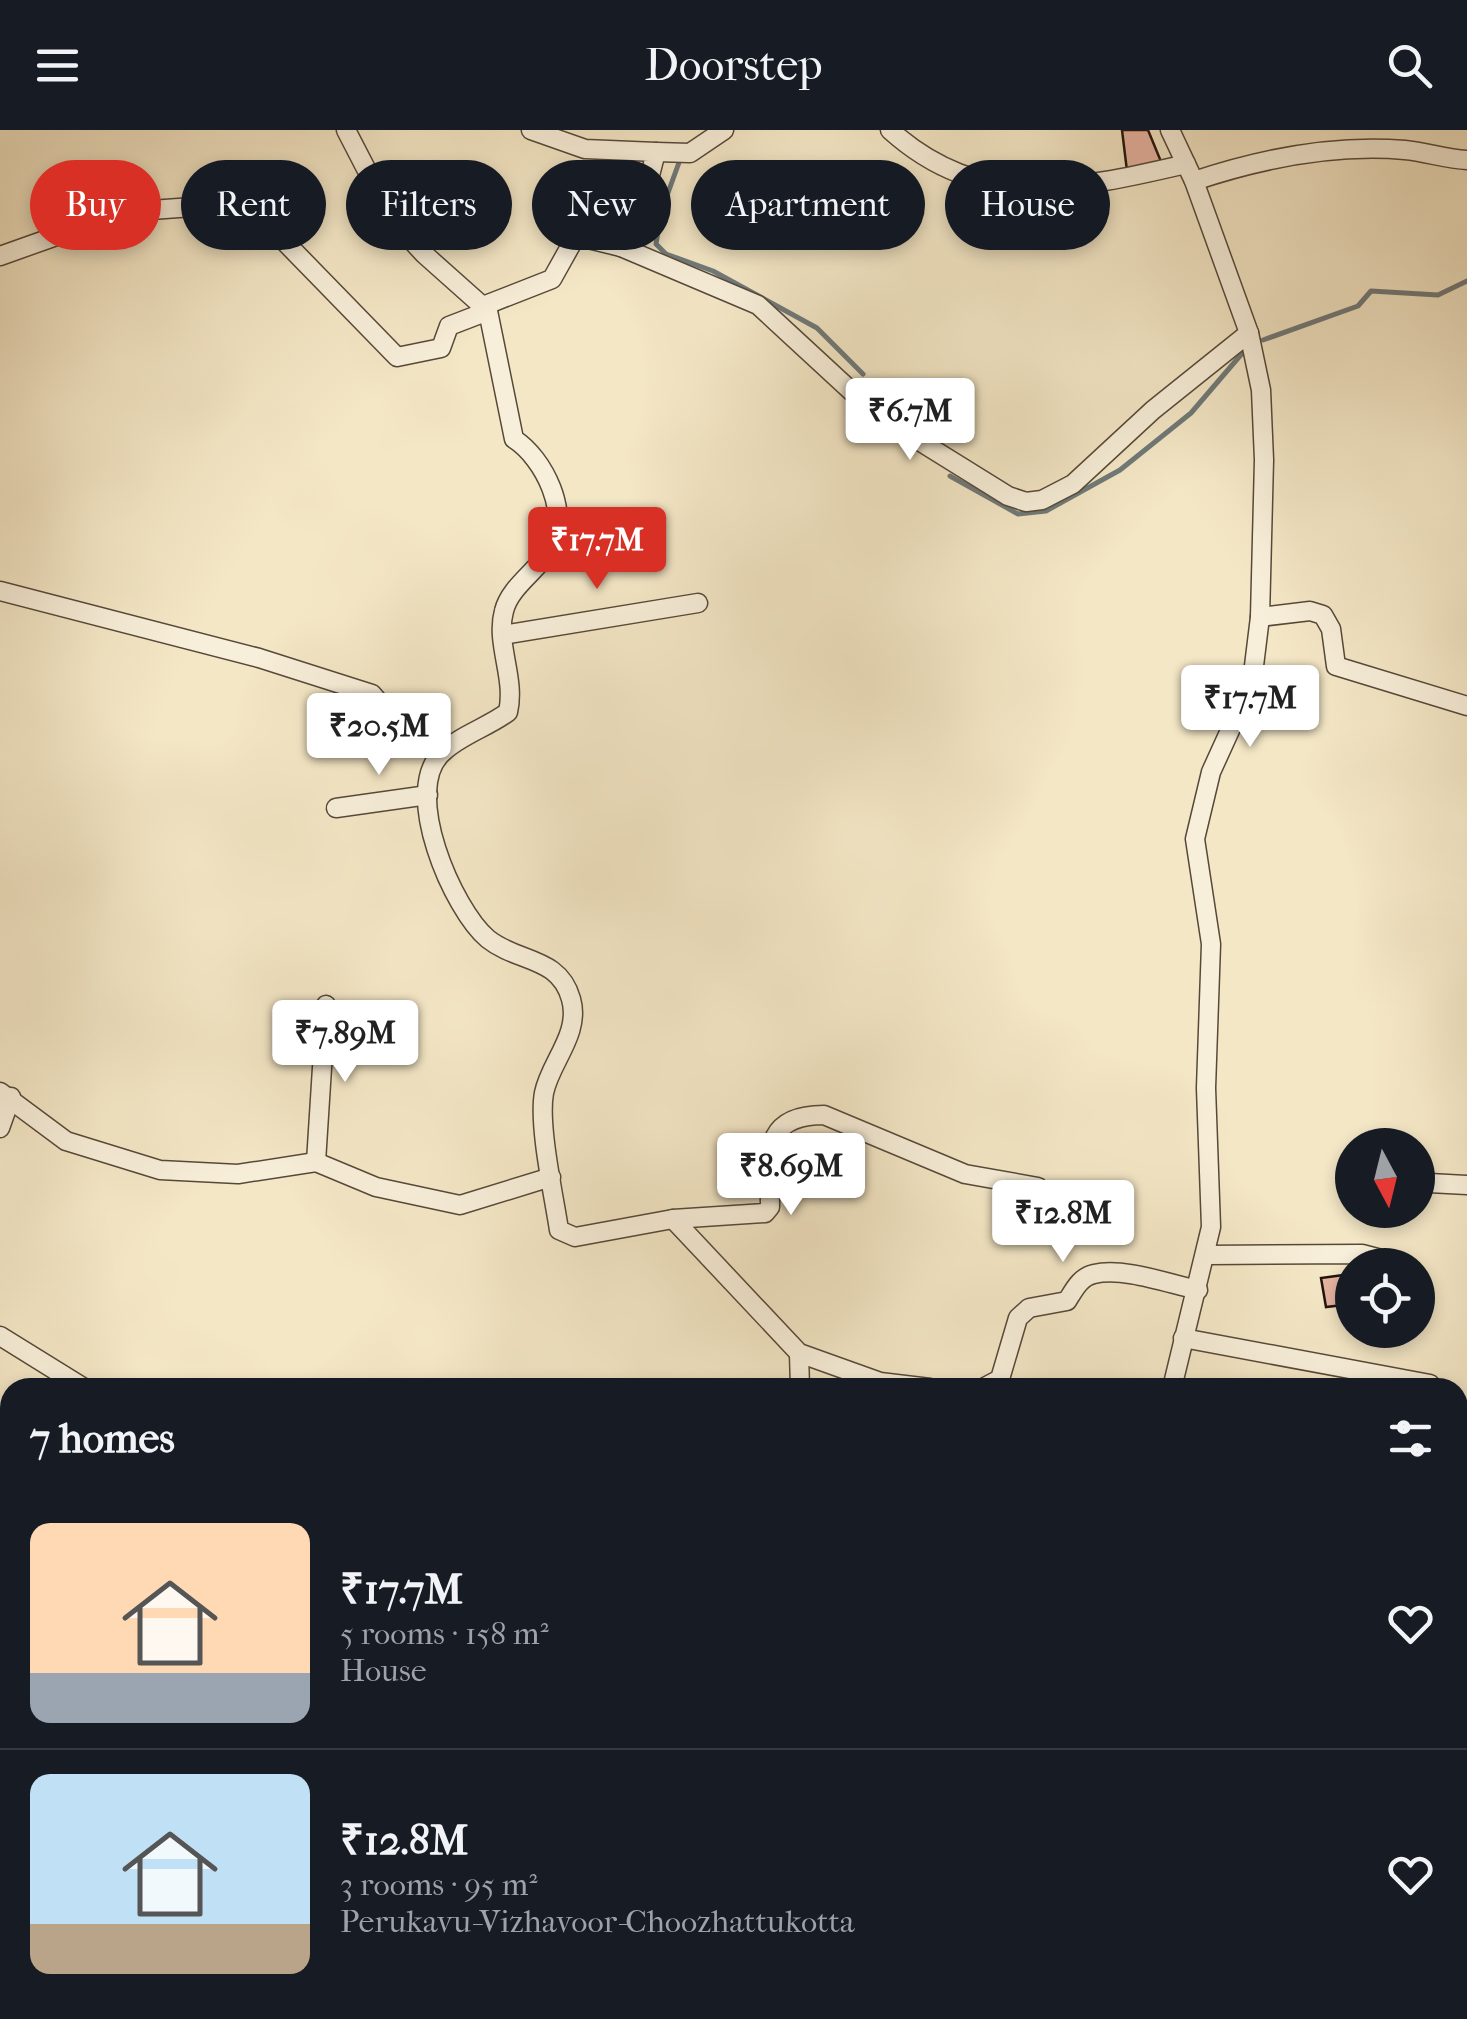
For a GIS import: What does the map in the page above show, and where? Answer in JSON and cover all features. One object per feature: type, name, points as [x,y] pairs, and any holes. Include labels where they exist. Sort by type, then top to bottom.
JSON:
[{"type":"street","points":[[346,130],[392,218],[424,254],[485,308],[514,438],[549,475],[555,507],[554,544],[508,601],[504,635],[512,696],[508,712],[440,753],[428,795],[434,847],[466,912],[489,940],[549,966],[560,977],[572,1002],[571,1030],[544,1094],[559,1230],[566,1236],[672,1220],[765,1213],[770,1206],[770,1139],[777,1129],[812,1115],[824,1115],[964,1174],[1038,1187]]},
{"type":"street","points":[[532,130],[656,152],[690,153],[724,130]]},
{"type":"street","points":[[890,130],[922,158],[1002,188],[1107,182],[1325,152],[1407,150],[1467,160]]},
{"type":"street","points":[[1170,130],[1190,172],[1249,332],[1263,425],[1260,617],[1246,703],[1212,772],[1195,839],[1211,944],[1206,1088],[1212,1188],[1208,1255],[1174,1378]]},
{"type":"street","points":[[654,160],[656,152]]},
{"type":"street","points":[[0,256],[124,212],[247,202],[397,357],[441,348],[449,326],[552,279],[568,250]]},
{"type":"street","points":[[628,250],[758,305],[876,414],[1008,496],[1026,502],[1042,500],[1073,484],[1152,410],[1249,332]]},
{"type":"street","points":[[0,591],[259,658],[372,694],[406,734],[440,753]]},
{"type":"street","points":[[504,635],[698,602]]},
{"type":"street","points":[[1260,617],[1310,611],[1324,616],[1331,629],[1336,666],[1467,706]]},
{"type":"street","points":[[336,808],[428,795]]},
{"type":"street","points":[[316,1162],[326,1006]]},
{"type":"street","points":[[0,1128],[6,1094],[66,1141],[160,1170],[238,1174],[316,1162],[376,1187],[460,1205],[552,1177]]},
{"type":"street","points":[[1435,1183],[1467,1185]]},
{"type":"street","points":[[672,1220],[799,1353],[869,1378]]},
{"type":"street","points":[[1208,1255],[1335,1254]]},
{"type":"street","points":[[1000,1378],[1018,1318],[1029,1308],[1067,1301],[1079,1282],[1092,1274],[1198,1290]]},
{"type":"street","points":[[0,1336],[68,1378]]},
{"type":"street","points":[[1182,1338],[1398,1378]]},
{"type":"street","points":[[799,1353],[800,1378]]},
{"type":"building","points":[[1122,130],[1148,130],[1162,164],[1127,171]]},
{"type":"building","points":[[808,1143],[819,1164],[790,1180],[778,1159]]},
{"type":"building","points":[[1335,1276],[1335,1306],[1326,1307],[1321,1278]]},
{"type":"waterway","points":[[681,157],[661,212],[656,244],[666,254],[713,271],[817,328],[863,374]]},
{"type":"waterway","points":[[1263,340],[1358,306],[1371,291],[1438,295],[1467,281]]},
{"type":"waterway","points":[[950,476],[1018,514],[1046,511],[1120,470],[1191,413],[1245,350]]},
{"type":"waterway","points":[[878,392],[894,414],[925,435]]}]
